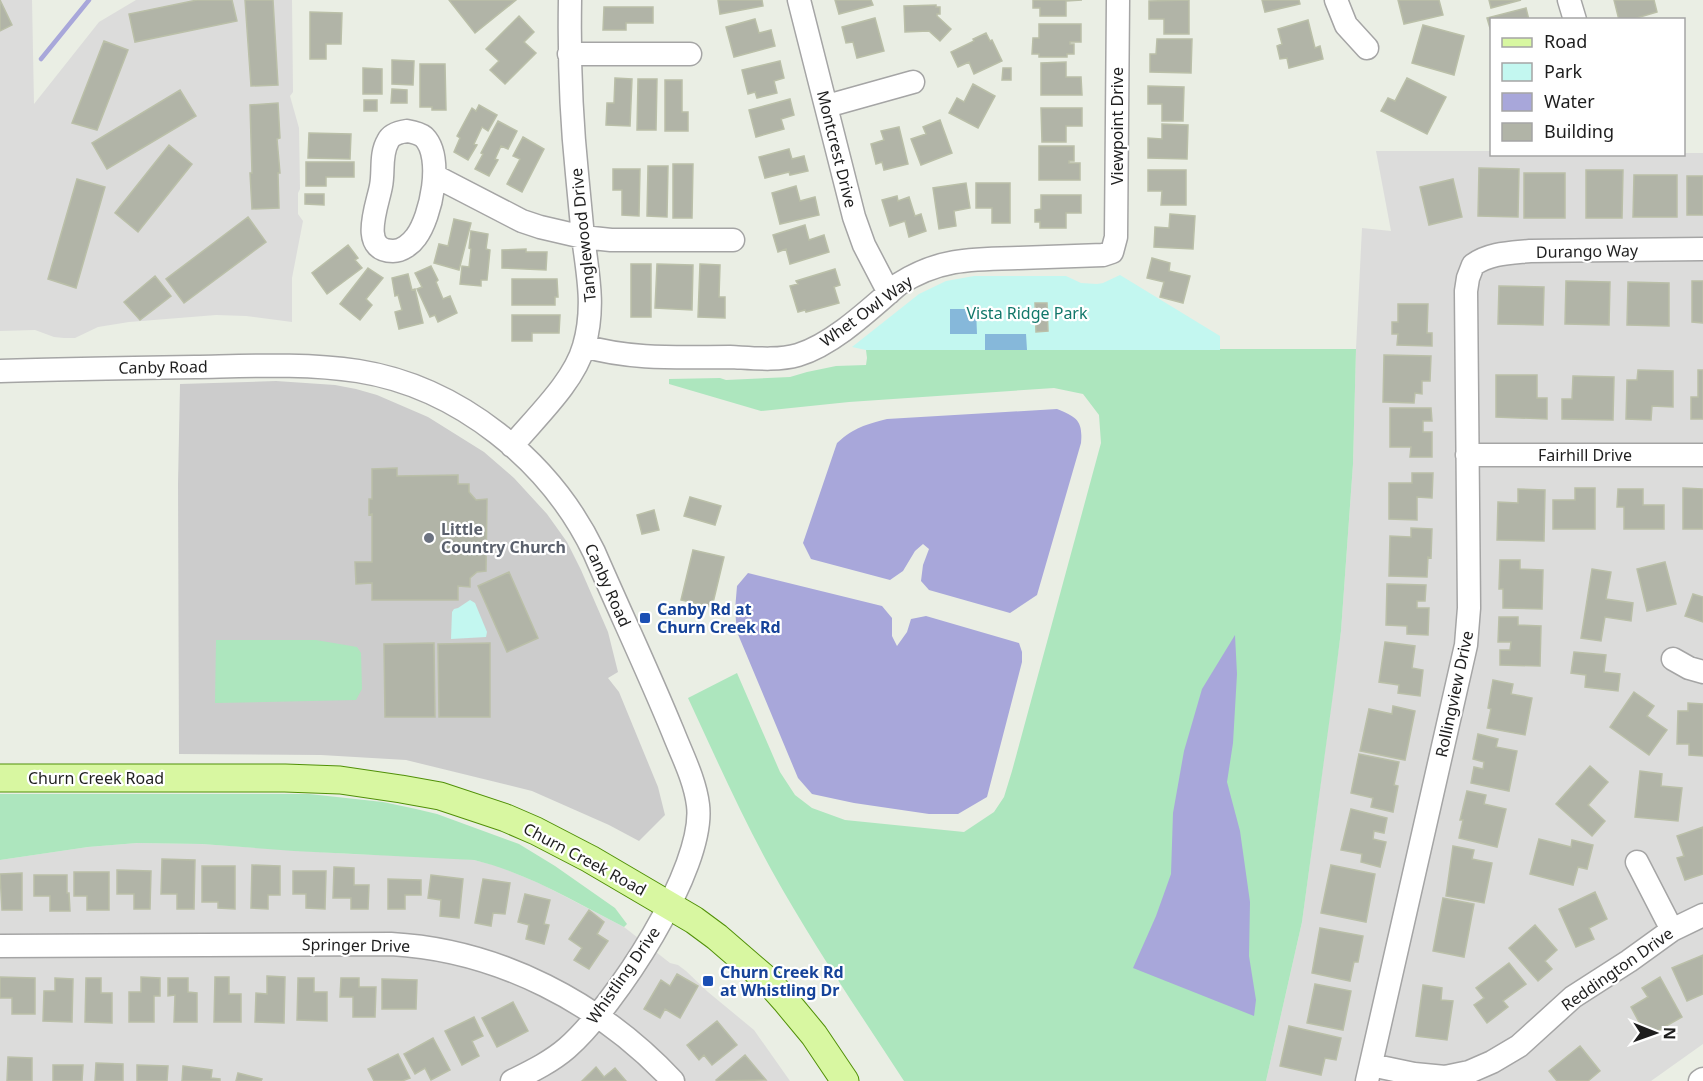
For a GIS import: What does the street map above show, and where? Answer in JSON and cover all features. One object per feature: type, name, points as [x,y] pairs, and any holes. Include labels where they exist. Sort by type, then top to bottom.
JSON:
[{"type":"main road","name":"Churn Creek Road","points":[[0,778],[340,780],[440,796],[494,814],[536,831],[590,859],[694,920],[717,937],[768,981],[794,1010],[845,1081]]},
{"type":"street","name":"Tanglewood Drive","points":[[512,446],[559,391],[575,367],[584,346],[591,306],[590,274],[575,158],[569,54],[570,0]]},
{"type":"street","name":"Montcrest Drive","points":[[799,0],[854,217],[864,245],[889,293]]},
{"type":"street","name":"Viewpoint Drive","points":[[1112,252],[1116,237],[1118,0]]},
{"type":"street","points":[[1336,0],[1346,26],[1367,48]]},
{"type":"street","points":[[1569,0],[1574,18]]},
{"type":"street","points":[[569,54],[690,54]]},
{"type":"street","points":[[827,106],[913,82]]},
{"type":"street","points":[[407,131],[423,136],[432,151],[435,176],[427,210],[416,237],[408,245],[395,251],[377,244],[372,221],[381,186],[384,151],[388,139],[407,131]]},
{"type":"street","points":[[435,176],[522,220],[540,227],[584,237],[611,240],[733,240]]},
{"type":"street","name":"Durango Way","points":[[1473,264],[1488,256],[1512,252],[1703,249]]},
{"type":"street","name":"Whet Owl Way","points":[[584,346],[604,352],[640,356],[774,358],[797,355],[824,343],[899,284],[919,273],[955,261],[1103,255],[1112,252]]},
{"type":"street","name":"Rollingview Drive","points":[[1369,1073],[1466,645],[1469,608],[1466,291],[1473,264]]},
{"type":"street","name":"Canby Road","points":[[0,371],[320,366],[358,371],[401,381],[426,390],[476,418],[512,446],[550,484],[584,533],[661,702],[696,793],[697,834],[669,905]]},
{"type":"street","name":"Fairhill Drive","points":[[1467,455],[1703,455]]},
{"type":"street","points":[[1673,659],[1689,668],[1703,672]]},
{"type":"street","points":[[1637,862],[1672,930]]},
{"type":"street","name":"Whistling Drive","points":[[512,1081],[556,1057],[598,1016],[649,943],[669,905]]},
{"type":"street","name":"Reddington Drive","points":[[1369,1073],[1445,1077],[1469,1072],[1492,1062],[1519,1046],[1573,997],[1672,930],[1703,915]]},
{"type":"street","name":"Springer Drive","points":[[0,946],[391,944],[420,946],[463,955],[525,975],[582,1006],[617,1029],[673,1081]]},
{"type":"shaded area","points":[[0,0],[32,0],[34,104],[99,22],[136,0],[292,0],[293,92],[290,96],[299,128],[298,214],[303,221],[292,278],[292,322],[216,315],[129,322],[98,327],[75,338],[54,337],[35,330],[0,331]]},
{"type":"shaded area","points":[[1376,151],[1490,151],[1490,156],[1685,156],[1685,153],[1703,153],[1703,1044],[1651,1081],[1266,1081],[1302,922],[1341,631],[1353,464],[1362,228],[1391,231]]},
{"type":"shaded area","points":[[950,309],[976,309],[977,334],[950,334]]},
{"type":"shaded area","points":[[985,334],[1026,334],[1027,350],[985,350]]},
{"type":"shaded area","points":[[276,381],[335,385],[356,389],[377,395],[428,417],[484,452],[514,478],[547,514],[567,542],[608,632],[618,672],[608,678],[619,692],[658,787],[665,815],[639,841],[532,791],[406,760],[321,755],[179,754],[180,384]]},
{"type":"shaded area","points":[[137,843],[202,844],[350,854],[444,857],[474,860],[498,866],[541,884],[624,927],[670,963],[678,965],[754,1030],[790,1081],[0,1081],[0,860],[88,847]]},
{"type":"green space","name":"Vista Ridge Park","points":[[1120,275],[1220,336],[1220,350],[866,350],[852,347],[919,294],[946,281],[974,276],[1066,276],[1081,283],[1097,284]]},
{"type":"green space","points":[[1356,349],[1353,464],[1341,631],[1302,922],[1266,1081],[904,1081],[787,898],[739,807],[688,698],[737,673],[780,772],[795,795],[812,808],[845,820],[964,832],[994,812],[1004,797],[1012,771],[1101,443],[1099,415],[1083,394],[1054,388],[849,402],[761,411],[669,384],[669,379],[720,378],[726,380],[790,377],[836,366],[866,365],[866,350]]},
{"type":"green space","points":[[470,600],[475,603],[487,632],[486,637],[451,639],[452,612]]},
{"type":"green space","points":[[216,640],[316,640],[357,647],[361,653],[362,689],[356,700],[215,703]]},
{"type":"green space","points":[[0,794],[309,794],[383,802],[437,814],[519,844],[615,908],[627,924],[624,927],[513,872],[474,860],[202,844],[137,843],[88,847],[0,860]]},
{"type":"water","points":[[1057,409],[1074,417],[1080,425],[1081,443],[1037,595],[1010,613],[929,590],[921,581],[923,565],[929,549],[923,544],[915,551],[903,571],[890,580],[811,559],[803,543],[837,443],[849,433],[887,419]]},
{"type":"water","points":[[748,573],[882,606],[892,618],[892,636],[897,646],[907,632],[911,619],[926,616],[1019,643],[1022,662],[987,797],[958,814],[929,814],[812,794],[798,778],[737,632],[735,610],[737,586]]},
{"type":"water","points":[[1235,635],[1237,674],[1233,743],[1227,782],[1240,831],[1250,902],[1249,956],[1256,1000],[1254,1016],[1133,968],[1156,916],[1171,874],[1173,813],[1184,751],[1202,689]]},
{"type":"building","points":[[0,0],[12,25],[0,31]]},
{"type":"building","points":[[197,0],[232,0],[237,21],[135,42],[129,14]]},
{"type":"building","points":[[245,0],[273,0],[278,85],[251,86]]},
{"type":"building","points":[[449,0],[516,0],[475,33]]},
{"type":"building","points":[[718,0],[762,0],[763,6],[720,14]]},
{"type":"building","points":[[835,0],[871,0],[873,5],[839,14]]},
{"type":"building","points":[[1033,0],[1082,0],[1066,1],[1066,16],[1040,16],[1040,8],[1033,8]]},
{"type":"building","points":[[1189,0],[1189,34],[1164,34],[1164,19],[1149,19],[1149,1]]},
{"type":"building","points":[[1262,0],[1299,0],[1300,4],[1265,12]]},
{"type":"building","points":[[1398,0],[1439,0],[1443,15],[1404,24]]},
{"type":"building","points":[[1489,0],[1521,0],[1491,8]]},
{"type":"building","points":[[1614,0],[1654,0],[1657,12],[1637,18],[1618,18]]},
{"type":"building","points":[[936,5],[940,7],[940,14],[937,16],[951,29],[940,41],[929,31],[905,32],[904,6]]},
{"type":"building","points":[[604,7],[653,7],[653,23],[626,23],[626,30],[603,30]]},
{"type":"building","points":[[1526,8],[1528,18],[1490,18],[1490,28],[1487,18]]},
{"type":"building","points":[[310,12],[342,13],[341,44],[326,44],[326,59],[310,59]]},
{"type":"building","points":[[519,16],[534,32],[524,42],[536,53],[505,84],[490,70],[499,61],[486,49]]},
{"type":"building","points":[[875,18],[884,51],[857,58],[853,42],[846,43],[842,27]]},
{"type":"building","points":[[755,19],[759,33],[771,30],[775,46],[734,57],[726,27]]},
{"type":"building","points":[[1308,20],[1315,48],[1320,46],[1323,59],[1289,68],[1287,58],[1280,59],[1277,46],[1282,44],[1278,29]]},
{"type":"building","points":[[1039,24],[1081,24],[1081,42],[1070,42],[1074,44],[1074,54],[1067,54],[1067,57],[1039,57],[1039,54],[1032,54],[1033,38],[1039,38]]},
{"type":"building","points":[[1423,25],[1464,36],[1454,75],[1412,63]]},
{"type":"building","points":[[986,33],[1002,61],[974,74],[969,62],[958,67],[951,52]]},
{"type":"building","points":[[1157,39],[1192,39],[1191,73],[1150,72],[1150,54],[1156,54]]},
{"type":"building","points":[[104,41],[128,50],[97,130],[72,123]]},
{"type":"building","points":[[392,60],[414,61],[413,85],[392,84]]},
{"type":"building","points":[[780,61],[784,78],[774,81],[777,93],[757,98],[755,92],[748,94],[742,70]]},
{"type":"building","points":[[1066,62],[1066,77],[1081,77],[1082,95],[1041,95],[1041,63]]},
{"type":"building","points":[[420,64],[445,64],[446,110],[420,107]]},
{"type":"building","points":[[363,68],[382,69],[382,94],[363,94]]},
{"type":"building","points":[[1003,68],[1011,68],[1011,80],[1002,80]]},
{"type":"building","points":[[615,78],[632,79],[630,126],[606,125],[607,103],[614,103]]},
{"type":"building","points":[[1407,78],[1446,97],[1427,134],[1381,111],[1388,98],[1395,101]]},
{"type":"building","points":[[638,79],[657,79],[656,130],[637,130]]},
{"type":"building","points":[[665,80],[682,80],[682,112],[688,112],[688,131],[665,131]]},
{"type":"building","points":[[973,84],[995,96],[978,128],[949,113],[957,98],[964,102]]},
{"type":"building","points":[[1148,86],[1184,87],[1183,121],[1162,121],[1162,104],[1148,104]]},
{"type":"building","points":[[392,89],[407,90],[407,103],[391,103]]},
{"type":"building","points":[[180,90],[196,116],[107,169],[92,143]]},
{"type":"building","points":[[790,99],[794,115],[781,119],[784,129],[756,137],[749,110]]},
{"type":"building","points":[[364,100],[377,100],[377,111],[364,111]]},
{"type":"building","points":[[278,103],[279,208],[252,209],[250,105]]},
{"type":"building","points":[[479,105],[497,115],[488,131],[482,127],[474,144],[477,145],[468,160],[454,152],[460,138],[457,136],[472,108],[476,111]]},
{"type":"building","points":[[1041,108],[1082,108],[1082,126],[1066,126],[1066,142],[1042,142]]},
{"type":"building","points":[[940,120],[952,153],[921,165],[911,139],[926,134],[923,127]]},
{"type":"building","points":[[498,121],[517,131],[508,149],[501,146],[495,159],[498,160],[489,176],[475,169]]},
{"type":"building","points":[[1162,124],[1188,125],[1187,159],[1148,158],[1148,138],[1162,139]]},
{"type":"building","points":[[899,127],[908,164],[884,170],[882,162],[876,164],[871,144],[884,140],[881,131]]},
{"type":"building","points":[[309,133],[351,134],[350,159],[308,158]]},
{"type":"building","points":[[523,137],[544,149],[522,192],[507,184],[520,159],[513,156]]},
{"type":"building","points":[[169,145],[192,164],[138,232],[115,213]]},
{"type":"building","points":[[1039,146],[1074,146],[1074,161],[1069,161],[1069,163],[1080,163],[1080,180],[1039,180]]},
{"type":"building","points":[[789,149],[792,159],[804,156],[808,171],[790,175],[789,172],[765,178],[759,157]]},
{"type":"building","points":[[306,162],[354,162],[354,177],[326,177],[326,186],[306,186]]},
{"type":"building","points":[[673,164],[693,164],[692,218],[673,218]]},
{"type":"building","points":[[648,166],[668,166],[667,217],[647,216]]},
{"type":"building","points":[[1479,168],[1519,169],[1518,217],[1478,216]]},
{"type":"building","points":[[613,169],[640,169],[639,216],[622,215],[622,190],[613,190]]},
{"type":"building","points":[[1148,170],[1186,170],[1186,205],[1161,205],[1162,191],[1148,191]]},
{"type":"building","points":[[1586,170],[1623,170],[1622,218],[1586,218]]},
{"type":"building","points":[[1524,173],[1565,173],[1565,218],[1524,218]]},
{"type":"building","points":[[1634,175],[1677,175],[1677,217],[1633,217]]},
{"type":"building","points":[[1687,176],[1703,176],[1703,215],[1687,215]]},
{"type":"building","points":[[77,179],[105,187],[76,288],[48,279]]},
{"type":"building","points":[[1453,179],[1462,217],[1429,225],[1420,187]]},
{"type":"building","points":[[966,183],[970,208],[954,211],[956,226],[939,229],[933,188]]},
{"type":"building","points":[[976,183],[1010,183],[1010,223],[992,223],[992,208],[976,208]]},
{"type":"building","points":[[796,186],[800,201],[815,197],[819,215],[780,224],[772,193]]},
{"type":"building","points":[[305,194],[324,194],[324,205],[305,204]]},
{"type":"building","points":[[1041,195],[1081,195],[1081,213],[1066,213],[1066,228],[1040,228],[1040,222],[1035,222],[1035,210],[1041,209]]},
{"type":"building","points":[[897,196],[898,201],[909,197],[915,216],[921,214],[926,231],[909,237],[905,221],[890,226],[882,200]]},
{"type":"building","points":[[1170,214],[1195,216],[1193,249],[1154,247],[1155,227],[1169,228]]},
{"type":"building","points":[[248,217],[266,242],[184,303],[166,279]]},
{"type":"building","points":[[454,219],[471,223],[459,270],[434,263],[439,244],[448,246]]},
{"type":"building","points":[[805,225],[809,240],[824,235],[829,252],[790,264],[786,249],[778,252],[773,235]]},
{"type":"building","points":[[471,231],[488,234],[486,249],[490,250],[487,280],[481,280],[481,286],[460,284],[462,266],[469,267]]},
{"type":"building","points":[[348,245],[358,258],[355,260],[362,268],[327,294],[312,273]]},
{"type":"building","points":[[526,249],[526,252],[547,252],[546,270],[502,268],[502,250]]},
{"type":"building","points":[[1152,258],[1170,263],[1169,271],[1190,276],[1183,303],[1160,297],[1164,282],[1147,278]]},
{"type":"building","points":[[631,264],[651,264],[651,317],[631,317]]},
{"type":"building","points":[[657,264],[693,265],[692,310],[655,308]]},
{"type":"building","points":[[700,264],[720,265],[719,297],[725,297],[725,318],[698,317]]},
{"type":"building","points":[[431,266],[443,299],[450,296],[457,313],[438,322],[435,315],[430,317],[417,289],[422,287],[415,273]]},
{"type":"building","points":[[368,268],[383,278],[366,299],[372,305],[360,320],[340,304]]},
{"type":"building","points":[[835,269],[840,285],[834,287],[839,303],[798,312],[790,286],[798,284],[796,281]]},
{"type":"building","points":[[408,274],[412,290],[415,289],[423,323],[399,329],[395,312],[402,310],[398,295],[395,296],[392,278]]},
{"type":"building","points":[[155,276],[171,296],[140,320],[124,302]]},
{"type":"building","points":[[512,279],[557,279],[558,297],[555,297],[555,305],[512,305]]},
{"type":"building","points":[[1566,281],[1610,282],[1609,325],[1565,324]]},
{"type":"building","points":[[1692,281],[1703,281],[1703,323],[1692,322]]},
{"type":"building","points":[[1628,282],[1669,283],[1669,326],[1627,325]]},
{"type":"building","points":[[1499,286],[1544,287],[1543,325],[1498,324]]},
{"type":"building","points":[[1035,303],[1047,303],[1048,331],[1036,332]]},
{"type":"building","points":[[1398,304],[1428,304],[1427,333],[1432,333],[1432,346],[1397,345],[1398,334],[1392,334],[1392,322],[1398,322]]},
{"type":"building","points":[[512,315],[560,315],[559,333],[532,333],[532,341],[512,341]]},
{"type":"building","points":[[1384,355],[1431,356],[1430,381],[1422,381],[1422,394],[1415,393],[1414,403],[1383,402]]},
{"type":"building","points":[[1638,370],[1673,371],[1673,407],[1652,406],[1651,420],[1626,419],[1627,380],[1637,380]]},
{"type":"building","points":[[1698,370],[1703,370],[1703,419],[1691,419],[1691,397],[1698,397]]},
{"type":"building","points":[[1496,375],[1537,375],[1537,398],[1547,398],[1547,419],[1496,417]]},
{"type":"building","points":[[1573,376],[1614,377],[1613,420],[1562,419],[1562,399],[1572,399]]},
{"type":"building","points":[[1390,408],[1431,408],[1432,421],[1423,421],[1423,432],[1432,432],[1432,457],[1410,457],[1411,447],[1390,447]]},
{"type":"building","name":"Little Country Church","points":[[397,468],[397,476],[458,475],[458,484],[469,484],[469,492],[476,500],[487,499],[486,571],[477,572],[470,578],[470,587],[458,586],[458,600],[372,600],[372,583],[356,584],[355,562],[372,562],[372,514],[369,515],[369,499],[372,499],[372,469]]},
{"type":"building","points":[[1412,473],[1433,473],[1432,498],[1417,497],[1417,520],[1389,519],[1389,483],[1412,483]]},
{"type":"building","points":[[1575,488],[1595,488],[1595,529],[1553,529],[1553,500],[1575,500]]},
{"type":"building","points":[[1683,488],[1703,489],[1703,529],[1683,529]]},
{"type":"building","points":[[1518,489],[1545,490],[1544,541],[1497,540],[1498,502],[1518,503]]},
{"type":"building","points":[[1618,489],[1643,489],[1643,505],[1664,505],[1664,529],[1624,529],[1624,507],[1617,507]]},
{"type":"building","points":[[690,497],[721,506],[715,525],[684,516]]},
{"type":"building","points":[[654,510],[659,530],[642,534],[637,515]]},
{"type":"building","points":[[1411,528],[1432,529],[1431,558],[1428,557],[1427,577],[1389,576],[1390,536],[1411,537]]},
{"type":"building","points":[[693,550],[724,557],[712,607],[681,600]]},
{"type":"building","points":[[1500,560],[1520,560],[1520,569],[1543,570],[1542,609],[1503,608],[1503,589],[1499,589]]},
{"type":"building","points":[[1665,562],[1676,604],[1647,611],[1637,569]]},
{"type":"building","points":[[1592,569],[1611,572],[1606,599],[1633,603],[1631,621],[1605,617],[1601,641],[1581,638]]},
{"type":"building","points":[[509,572],[538,638],[507,652],[478,586]]},
{"type":"building","points":[[1387,584],[1426,585],[1425,601],[1417,601],[1417,608],[1429,608],[1428,635],[1407,634],[1407,626],[1386,625]]},
{"type":"building","points":[[1693,594],[1703,597],[1703,622],[1685,616]]},
{"type":"building","points":[[1499,617],[1518,617],[1518,625],[1541,626],[1540,666],[1500,665],[1500,650],[1510,650],[1511,642],[1498,642]]},
{"type":"building","points":[[1385,642],[1415,646],[1412,668],[1423,670],[1420,696],[1398,693],[1399,685],[1379,682]]},
{"type":"building","points":[[434,643],[435,717],[385,717],[384,644]]},
{"type":"building","points":[[490,643],[490,717],[439,717],[438,644]]},
{"type":"building","points":[[1574,652],[1606,655],[1604,672],[1620,674],[1618,691],[1585,687],[1586,675],[1571,673]]},
{"type":"building","points":[[1493,680],[1513,684],[1511,694],[1532,698],[1525,735],[1487,728]]},
{"type":"building","points":[[1634,692],[1654,706],[1647,716],[1667,730],[1649,755],[1610,727]]},
{"type":"building","points":[[1688,703],[1703,704],[1703,756],[1689,755],[1689,744],[1677,744],[1678,711],[1688,711]]},
{"type":"building","points":[[1393,706],[1415,711],[1405,760],[1360,751],[1369,709],[1392,714]]},
{"type":"building","points":[[1478,734],[1498,739],[1496,747],[1517,751],[1509,791],[1471,783],[1474,767],[1483,769],[1484,762],[1473,759]]},
{"type":"building","points":[[1359,754],[1399,762],[1394,785],[1398,786],[1393,812],[1371,807],[1373,798],[1351,793]]},
{"type":"building","points":[[1590,766],[1608,782],[1588,805],[1605,821],[1592,836],[1556,804]]},
{"type":"building","points":[[1640,771],[1662,774],[1661,786],[1682,788],[1678,821],[1635,817]]},
{"type":"building","points":[[1467,791],[1486,795],[1484,804],[1506,809],[1497,847],[1459,838],[1463,820],[1460,820]]},
{"type":"building","points":[[1351,809],[1387,818],[1384,833],[1374,831],[1373,839],[1386,842],[1380,867],[1361,862],[1362,854],[1341,850]]},
{"type":"building","points":[[1703,827],[1703,874],[1685,880],[1677,858],[1684,856],[1677,836]]},
{"type":"building","points":[[1539,839],[1571,847],[1572,840],[1593,845],[1587,869],[1578,867],[1573,885],[1530,874]]},
{"type":"building","points":[[1453,846],[1474,850],[1472,859],[1492,863],[1484,903],[1446,896]]},
{"type":"building","points":[[162,859],[195,860],[194,909],[177,909],[177,894],[161,894]]},
{"type":"building","points":[[252,865],[280,866],[280,895],[268,895],[268,909],[251,908]]},
{"type":"building","points":[[1331,865],[1375,874],[1366,922],[1321,913]]},
{"type":"building","points":[[202,866],[235,866],[235,909],[218,908],[218,902],[202,902]]},
{"type":"building","points":[[334,867],[354,868],[354,885],[369,885],[368,909],[351,909],[351,898],[333,898]]},
{"type":"building","points":[[117,870],[151,871],[150,909],[134,909],[134,894],[117,894]]},
{"type":"building","points":[[293,871],[326,871],[325,909],[306,908],[306,894],[293,894]]},
{"type":"building","points":[[74,872],[109,872],[109,910],[87,910],[87,896],[74,896]]},
{"type":"building","points":[[22,873],[22,910],[2,910],[0,874]]},
{"type":"building","points":[[34,875],[67,875],[70,911],[50,911],[50,896],[34,896]]},
{"type":"building","points":[[431,875],[463,879],[459,918],[440,916],[441,900],[428,898]]},
{"type":"building","points":[[388,879],[421,880],[421,895],[405,895],[405,909],[388,909]]},
{"type":"building","points":[[483,879],[510,883],[505,914],[493,913],[491,926],[475,923]]},
{"type":"building","points":[[1595,892],[1607,919],[1589,928],[1594,939],[1576,947],[1559,909]]},
{"type":"building","points":[[525,894],[550,900],[544,924],[549,925],[544,944],[526,939],[529,925],[518,922]]},
{"type":"building","points":[[1443,898],[1474,904],[1464,957],[1433,951]]},
{"type":"building","points":[[589,910],[604,922],[597,934],[608,941],[589,969],[574,960],[582,948],[569,939]]},
{"type":"building","points":[[1535,925],[1557,950],[1545,961],[1552,969],[1538,981],[1509,948]]},
{"type":"building","points":[[1320,928],[1363,936],[1358,962],[1354,962],[1350,981],[1312,973]]},
{"type":"building","points":[[1703,955],[1703,994],[1687,1001],[1672,968]]},
{"type":"building","points":[[1509,963],[1526,984],[1503,1001],[1508,1007],[1487,1023],[1474,1005],[1484,998],[1476,988]]},
{"type":"building","points":[[677,974],[698,986],[680,1018],[665,1009],[660,1018],[644,1009],[661,980],[670,986]]},
{"type":"building","points":[[267,976],[285,977],[284,1023],[255,1022],[256,993],[267,994]]},
{"type":"building","points":[[0,977],[35,978],[35,1014],[12,1014],[12,998],[0,998]]},
{"type":"building","points":[[141,977],[160,978],[160,996],[154,996],[154,1022],[129,1022],[129,992],[141,992]]},
{"type":"building","points":[[215,977],[229,977],[229,994],[241,994],[241,1022],[214,1022]]},
{"type":"building","points":[[1660,977],[1682,1017],[1647,1037],[1631,1007],[1648,997],[1642,988]]},
{"type":"building","points":[[55,978],[73,979],[72,1022],[43,1021],[44,991],[55,991]]},
{"type":"building","points":[[86,978],[101,978],[101,993],[112,993],[112,1023],[85,1022]]},
{"type":"building","points":[[168,978],[188,978],[188,992],[197,993],[197,1022],[174,1022],[175,995],[168,996]]},
{"type":"building","points":[[298,978],[314,978],[314,992],[327,992],[327,1021],[297,1020]]},
{"type":"building","points":[[341,978],[359,978],[359,987],[376,987],[375,1017],[353,1017],[353,997],[340,997]]},
{"type":"building","points":[[382,979],[417,980],[416,1009],[382,1009]]},
{"type":"building","points":[[1315,984],[1351,991],[1343,1030],[1307,1023]]},
{"type":"building","points":[[1423,985],[1442,988],[1441,1000],[1453,1001],[1447,1040],[1416,1036]]},
{"type":"building","points":[[513,1002],[528,1031],[497,1047],[482,1018]]},
{"type":"building","points":[[474,1017],[483,1036],[472,1041],[479,1056],[462,1065],[445,1031]]},
{"type":"building","points":[[717,1021],[737,1045],[712,1065],[704,1055],[699,1060],[687,1045]]},
{"type":"building","points":[[1289,1026],[1341,1038],[1336,1060],[1325,1058],[1321,1075],[1280,1066]]},
{"type":"building","points":[[433,1038],[450,1070],[431,1080],[425,1068],[415,1074],[404,1054]]},
{"type":"building","points":[[1580,1046],[1600,1071],[1588,1081],[1557,1081],[1549,1071]]},
{"type":"building","points":[[398,1054],[410,1078],[402,1081],[374,1081],[368,1069]]},
{"type":"building","points":[[745,1055],[766,1080],[716,1080]]},
{"type":"building","points":[[8,1057],[32,1058],[32,1081],[7,1081]]},
{"type":"building","points":[[96,1063],[123,1064],[123,1081],[95,1081]]},
{"type":"building","points":[[53,1065],[83,1065],[82,1081],[53,1081]]},
{"type":"building","points":[[137,1065],[168,1066],[167,1081],[137,1081]]},
{"type":"building","points":[[183,1066],[212,1070],[211,1078],[220,1079],[220,1081],[182,1081]]},
{"type":"building","points":[[596,1067],[604,1077],[615,1068],[626,1081],[582,1081]]},
{"type":"building","points":[[238,1073],[262,1079],[261,1081],[236,1081]]},
{"type":"waterway","points":[[41,59],[89,0]]},
{"type":"place","name":"Little Country Church","points":[[429,538]]},
{"type":"place","name":"Canby Rd at Churn Creek Rd","points":[[645,618]]},
{"type":"place","name":"Churn Creek Rd at Whistling Dr","points":[[708,981]]}]
